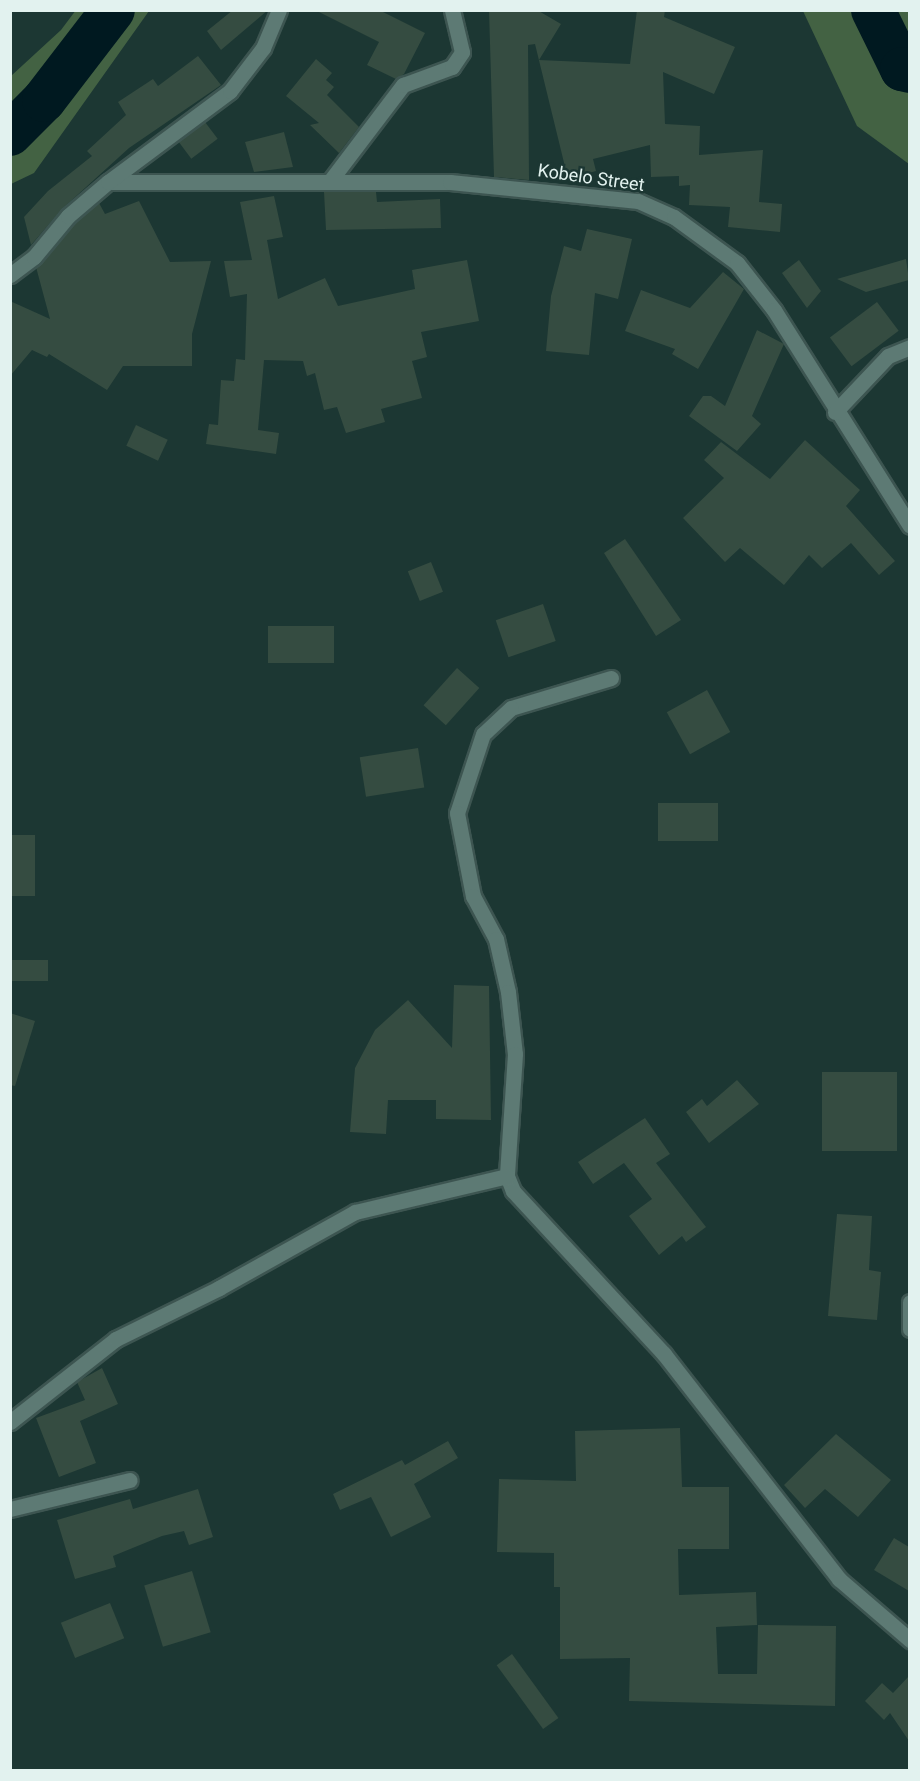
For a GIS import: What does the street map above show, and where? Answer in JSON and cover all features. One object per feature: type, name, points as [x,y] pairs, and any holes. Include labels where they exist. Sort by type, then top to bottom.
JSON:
[{"type":"street","points":[[10,274],[34,257],[68,216],[108,182],[230,91],[263,48],[279,10]]},
{"type":"street","points":[[330,181],[403,86],[452,67],[462,51],[452,10]]},
{"type":"street","name":"Kobelo Street","points":[[108,182],[450,182],[566,191],[638,201],[659,210],[716,244],[737,263],[774,310],[835,411],[909,526]]},
{"type":"street","points":[[835,411],[888,356],[909,347]]},
{"type":"street","points":[[610,678],[511,708],[483,734],[457,813],[473,896],[496,939],[508,992],[515,1054],[507,1176],[513,1191],[664,1354],[839,1579],[909,1640]]},
{"type":"street","points":[[10,1422],[116,1339],[219,1288],[355,1212],[507,1176]]},
{"type":"street","points":[[909,1302],[909,1329]]},
{"type":"street","points":[[10,1509],[130,1480]]},
{"type":"green space","points":[[76,10],[149,11],[34,173],[11,184],[11,76],[61,30]]},
{"type":"green space","points":[[803,11],[909,11],[909,164],[857,126]]},
{"type":"building","points":[[233,10],[268,10],[221,50],[207,31]]},
{"type":"building","points":[[315,10],[379,10],[425,33],[404,74],[396,79],[367,65],[379,42]]},
{"type":"building","points":[[489,10],[537,10],[561,24],[539,60],[630,64],[637,10],[665,10],[664,17],[735,47],[714,94],[663,72],[665,124],[700,126],[699,155],[763,150],[759,202],[782,204],[780,232],[728,227],[730,207],[689,205],[690,185],[679,186],[679,176],[651,177],[650,145],[593,159],[596,171],[568,179],[535,44],[528,45],[529,180],[494,177]]},
{"type":"building","points":[[198,56],[221,85],[129,148],[62,209],[31,245],[24,217],[48,191],[92,156],[87,151],[126,115],[118,102],[153,79],[158,86]]},
{"type":"building","points":[[316,59],[332,73],[326,80],[334,87],[327,95],[359,127],[339,153],[310,125],[319,123],[286,96]]},
{"type":"building","points":[[205,122],[218,139],[191,159],[179,142]]},
{"type":"building","points":[[284,132],[293,167],[254,172],[245,142]]},
{"type":"building","points":[[324,192],[376,192],[377,202],[440,199],[441,228],[326,230]]},
{"type":"building","points":[[274,196],[283,237],[267,240],[278,299],[325,278],[338,306],[415,289],[412,270],[467,260],[479,321],[421,332],[427,357],[412,361],[422,398],[381,409],[385,422],[346,433],[337,407],[324,410],[315,373],[307,376],[303,361],[264,360],[258,430],[279,433],[276,454],[206,444],[209,424],[218,425],[221,380],[234,381],[236,359],[245,360],[247,294],[230,297],[224,261],[252,260],[240,202]]},
{"type":"building","points":[[139,201],[170,262],[211,261],[192,334],[192,366],[123,366],[107,390],[49,354],[47,357],[32,350],[10,376],[10,301],[50,319],[36,267],[75,223],[99,203],[105,214]]},
{"type":"building","points":[[587,229],[632,239],[618,299],[595,293],[589,355],[546,351],[551,296],[564,246],[581,251]]},
{"type":"building","points":[[906,259],[909,280],[866,292],[837,279]]},
{"type":"building","points":[[799,260],[821,291],[807,308],[782,273]]},
{"type":"building","points":[[723,272],[744,289],[698,369],[672,354],[675,349],[625,331],[641,290],[690,308]]},
{"type":"building","points":[[877,302],[899,331],[852,366],[830,338]]},
{"type":"building","points":[[757,330],[784,344],[752,416],[761,424],[737,451],[689,416],[703,396],[711,396],[725,406]]},
{"type":"building","points":[[136,425],[168,440],[158,461],[126,446]]},
{"type":"building","points":[[805,440],[860,490],[846,506],[895,561],[879,575],[851,543],[822,568],[809,555],[784,585],[740,548],[725,562],[683,518],[724,478],[704,460],[721,442],[770,479]]},
{"type":"building","points":[[625,539],[681,620],[656,636],[604,553]]},
{"type":"building","points":[[431,562],[443,592],[420,601],[408,571]]},
{"type":"building","points":[[543,604],[556,641],[508,657],[496,620]]},
{"type":"building","points":[[268,626],[334,626],[334,663],[268,663]]},
{"type":"building","points":[[457,668],[479,688],[446,725],[424,705]]},
{"type":"building","points":[[707,690],[730,732],[690,754],[667,712]]},
{"type":"building","points":[[418,748],[424,788],[366,797],[360,757]]},
{"type":"building","points":[[658,803],[718,803],[718,841],[658,841]]},
{"type":"building","points":[[10,835],[35,835],[35,896],[10,896]]},
{"type":"building","points":[[10,960],[48,960],[48,981],[10,981]]},
{"type":"building","points":[[454,985],[489,986],[491,1120],[436,1119],[436,1100],[388,1100],[386,1134],[350,1132],[355,1068],[375,1030],[408,1000],[452,1048]]},
{"type":"building","points":[[10,1013],[35,1021],[15,1086],[10,1085]]},
{"type":"building","points":[[822,1072],[897,1072],[897,1151],[822,1151]]},
{"type":"building","points":[[737,1080],[759,1104],[709,1143],[686,1112],[702,1099],[707,1106]]},
{"type":"building","points":[[645,1118],[670,1154],[656,1163],[706,1227],[686,1242],[682,1236],[659,1255],[629,1216],[652,1199],[624,1163],[593,1184],[578,1162]]},
{"type":"building","points":[[837,1214],[872,1216],[869,1270],[881,1272],[877,1320],[828,1316]]},
{"type":"building","points":[[102,1368],[118,1404],[80,1421],[96,1463],[59,1477],[36,1418],[85,1400],[77,1382]]},
{"type":"building","points":[[680,1428],[682,1487],[729,1487],[729,1549],[678,1549],[679,1595],[756,1592],[757,1625],[716,1627],[718,1674],[757,1674],[758,1625],[836,1626],[835,1706],[629,1701],[630,1658],[560,1659],[560,1587],[554,1587],[554,1553],[497,1552],[499,1479],[576,1481],[575,1431]]},
{"type":"building","points":[[836,1434],[891,1480],[858,1517],[825,1489],[805,1508],[784,1485]]},
{"type":"building","points":[[448,1441],[458,1458],[414,1484],[431,1517],[391,1537],[371,1497],[340,1510],[333,1494],[402,1460],[405,1465]]},
{"type":"building","points":[[198,1489],[213,1537],[189,1545],[184,1531],[162,1536],[113,1556],[116,1567],[75,1579],[57,1520],[130,1499],[133,1509]]},
{"type":"building","points":[[894,1538],[909,1547],[909,1591],[874,1570]]},
{"type":"building","points":[[192,1571],[211,1632],[163,1647],[144,1586]]},
{"type":"building","points":[[110,1603],[124,1638],[75,1658],[61,1623]]},
{"type":"building","points":[[512,1654],[558,1718],[543,1729],[497,1665]]},
{"type":"building","points":[[909,1676],[909,1741],[890,1713],[884,1720],[865,1701],[882,1683],[893,1693]]},
{"type":"waterway","points":[[10,134],[44,100],[113,10]]},
{"type":"waterway","points":[[873,10],[902,69],[910,71]]}]
